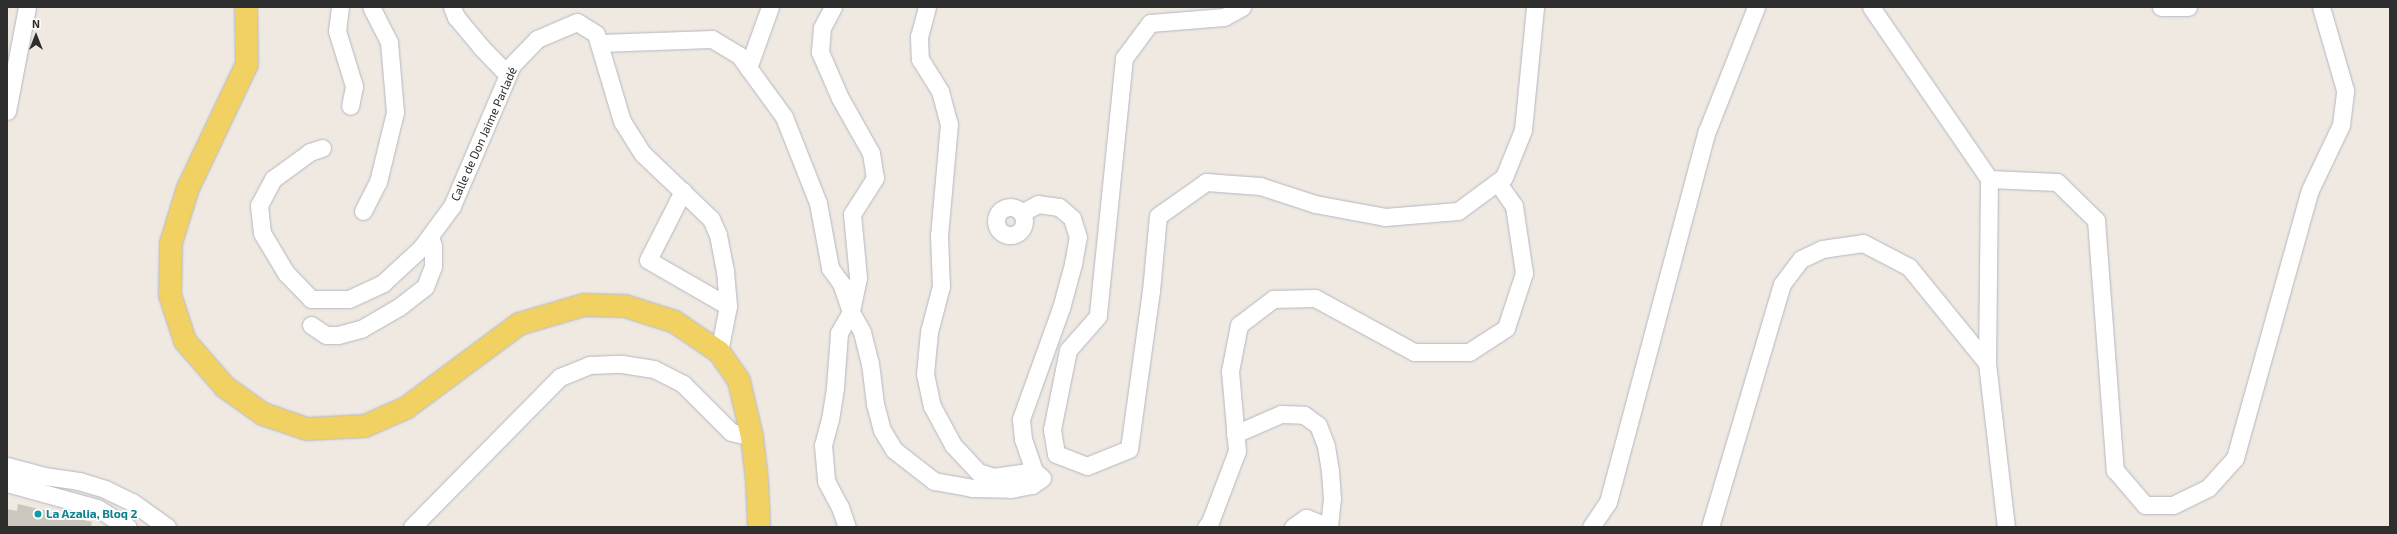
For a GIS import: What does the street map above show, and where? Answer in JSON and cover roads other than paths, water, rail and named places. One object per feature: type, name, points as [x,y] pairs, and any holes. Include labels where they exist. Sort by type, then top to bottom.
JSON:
[{"type":"main road","points":[[246,7],[247,64],[188,188],[171,243],[170,296],[185,342],[232,392],[264,414],[307,429],[365,426],[406,408],[518,324],[584,305],[625,306],[675,322],[719,352],[739,381],[752,437],[757,480],[759,527]]},
{"type":"street","points":[[7,112],[27,7]]},
{"type":"street","points":[[340,7],[337,31],[354,86],[350,106]]},
{"type":"street","points":[[363,211],[378,182],[395,112],[388,42],[371,7]]},
{"type":"street","points":[[452,7],[456,17],[480,46],[508,75]]},
{"type":"street","points":[[748,68],[770,7]]},
{"type":"street","points":[[833,7],[822,28],[820,52],[840,98],[871,153],[874,178],[852,214],[858,278],[851,312],[839,333],[835,388],[830,419],[822,445],[826,481],[840,507],[847,527]]},
{"type":"street","points":[[927,7],[919,36],[920,59],[940,91],[949,124],[939,235],[941,286],[929,332],[925,374],[932,406],[953,445],[978,472],[993,477],[1034,471]]},
{"type":"street","points":[[1242,7],[1224,17],[1150,23],[1124,58],[1098,316],[1068,350],[1052,429],[1056,454],[1087,466],[1129,449],[1151,292],[1158,216],[1206,182],[1260,186],[1315,204],[1385,217],[1458,211],[1504,177],[1523,130],[1535,7]]},
{"type":"street","points":[[1591,527],[1608,502],[1708,131],[1756,7]]},
{"type":"street","points":[[1871,7],[1988,179],[1987,363],[2006,527]]},
{"type":"street","points":[[2162,7],[2188,7]]},
{"type":"street","points":[[1988,179],[2057,182],[2096,220],[2115,470],[2145,504],[2173,504],[2208,488],[2235,458],[2310,190],[2341,125],[2345,90],[2321,7]]},
{"type":"street","name":"Calle de Don Jaime Parladé","points":[[322,148],[310,152],[273,179],[259,205],[262,233],[286,273],[311,299],[349,299],[383,283],[421,248],[452,206],[512,66],[537,39],[577,22],[596,34],[600,43],[622,121],[643,154],[711,219],[718,235],[725,271],[728,306],[719,352]]},
{"type":"street","points":[[600,43],[712,39],[739,55],[784,117],[818,204],[830,268],[841,282],[851,312],[862,332],[870,363],[875,404],[882,430],[894,450],[934,481],[950,485],[1011,489],[1032,485],[1042,478],[1034,471],[1023,439],[1021,419],[1061,308],[1073,264],[1078,237],[1072,218],[1059,207],[1038,204],[1021,213]]},
{"type":"street","points":[[1206,527],[1210,522],[1237,451],[1230,371],[1239,325],[1273,299],[1315,298],[1414,352],[1469,352],[1506,328],[1524,273],[1514,206],[1497,182]]},
{"type":"street","points":[[683,191],[648,260],[728,306]]},
{"type":"street","points":[[311,325],[326,335],[338,335],[361,329],[399,307],[425,287],[433,266],[433,246],[430,236]]},
{"type":"street","points":[[1710,527],[1782,284],[1800,259],[1822,249],[1863,243],[1909,267],[1987,363]]},
{"type":"street","points":[[412,527],[560,377],[589,365],[622,364],[654,369],[683,384],[731,432],[752,437]]},
{"type":"street","points":[[1235,434],[1281,414],[1304,415],[1318,425],[1326,446],[1330,471],[1332,498],[1329,527],[1306,518],[1293,527]]},
{"type":"street","points":[[7,466],[44,476],[79,481],[105,489],[132,502],[167,527]]},
{"type":"street","points":[[7,483],[97,508],[127,527]]},
{"type":"place","name":"La Azalia, Bloq 2","points":[[38,514]]}]
